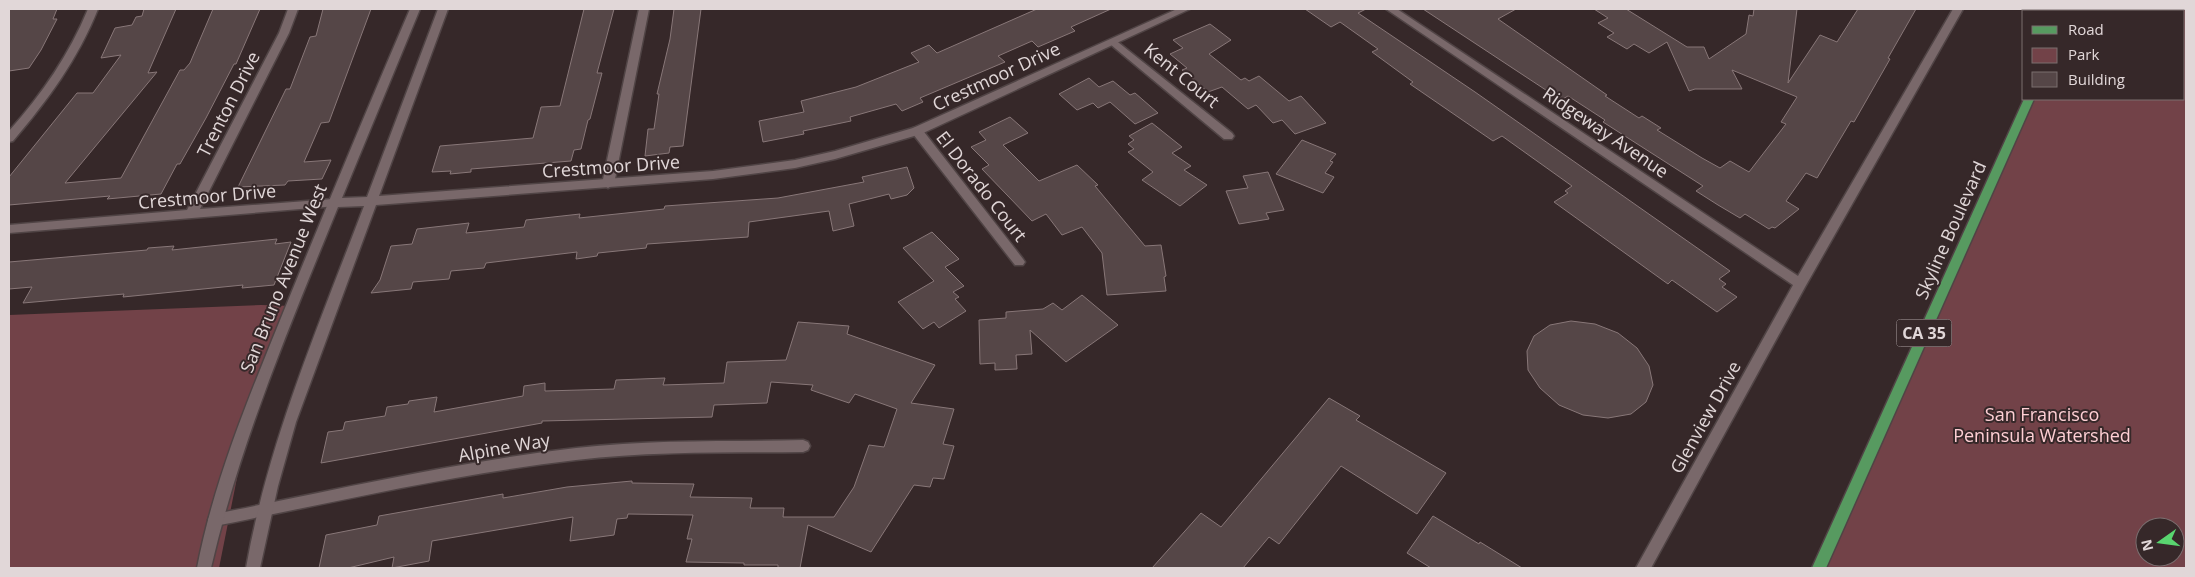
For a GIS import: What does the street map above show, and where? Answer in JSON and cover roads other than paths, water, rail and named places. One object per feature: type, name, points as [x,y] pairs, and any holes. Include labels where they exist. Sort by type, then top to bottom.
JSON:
[{"type":"main road","name":"Skyline Boulevard","points":[[1819,568],[2029,100]]},
{"type":"street","points":[[9,138],[58,76],[76,46],[93,9]]},
{"type":"street","name":"Trenton Drive","points":[[191,215],[284,33],[293,9]]},
{"type":"street","name":"San Bruno Avenue West","points":[[204,568],[215,520],[243,430],[333,203],[415,9]]},
{"type":"street","points":[[253,568],[265,510],[289,422],[443,9]]},
{"type":"street","points":[[608,184],[644,9]]},
{"type":"street","name":"Crestmoor Drive","points":[[9,229],[728,174],[812,162],[917,132],[1185,9]]},
{"type":"street","name":"Ridgeway Avenue","points":[[1391,9],[1800,284]]},
{"type":"street","points":[[1800,284],[1958,9]]},
{"type":"street","name":"Kent Court","points":[[1114,42],[1228,136]]},
{"type":"street","name":"El Dorado Court","points":[[917,132],[1019,262]]},
{"type":"street","name":"Glenview Drive","points":[[1643,568],[1800,284]]},
{"type":"street","name":"Alpine Way","points":[[215,520],[492,467],[577,454],[627,450],[803,446]]},
{"type":"park label","name":"San Francisco Peninsula Watershed","points":[[2042,424]]}]
